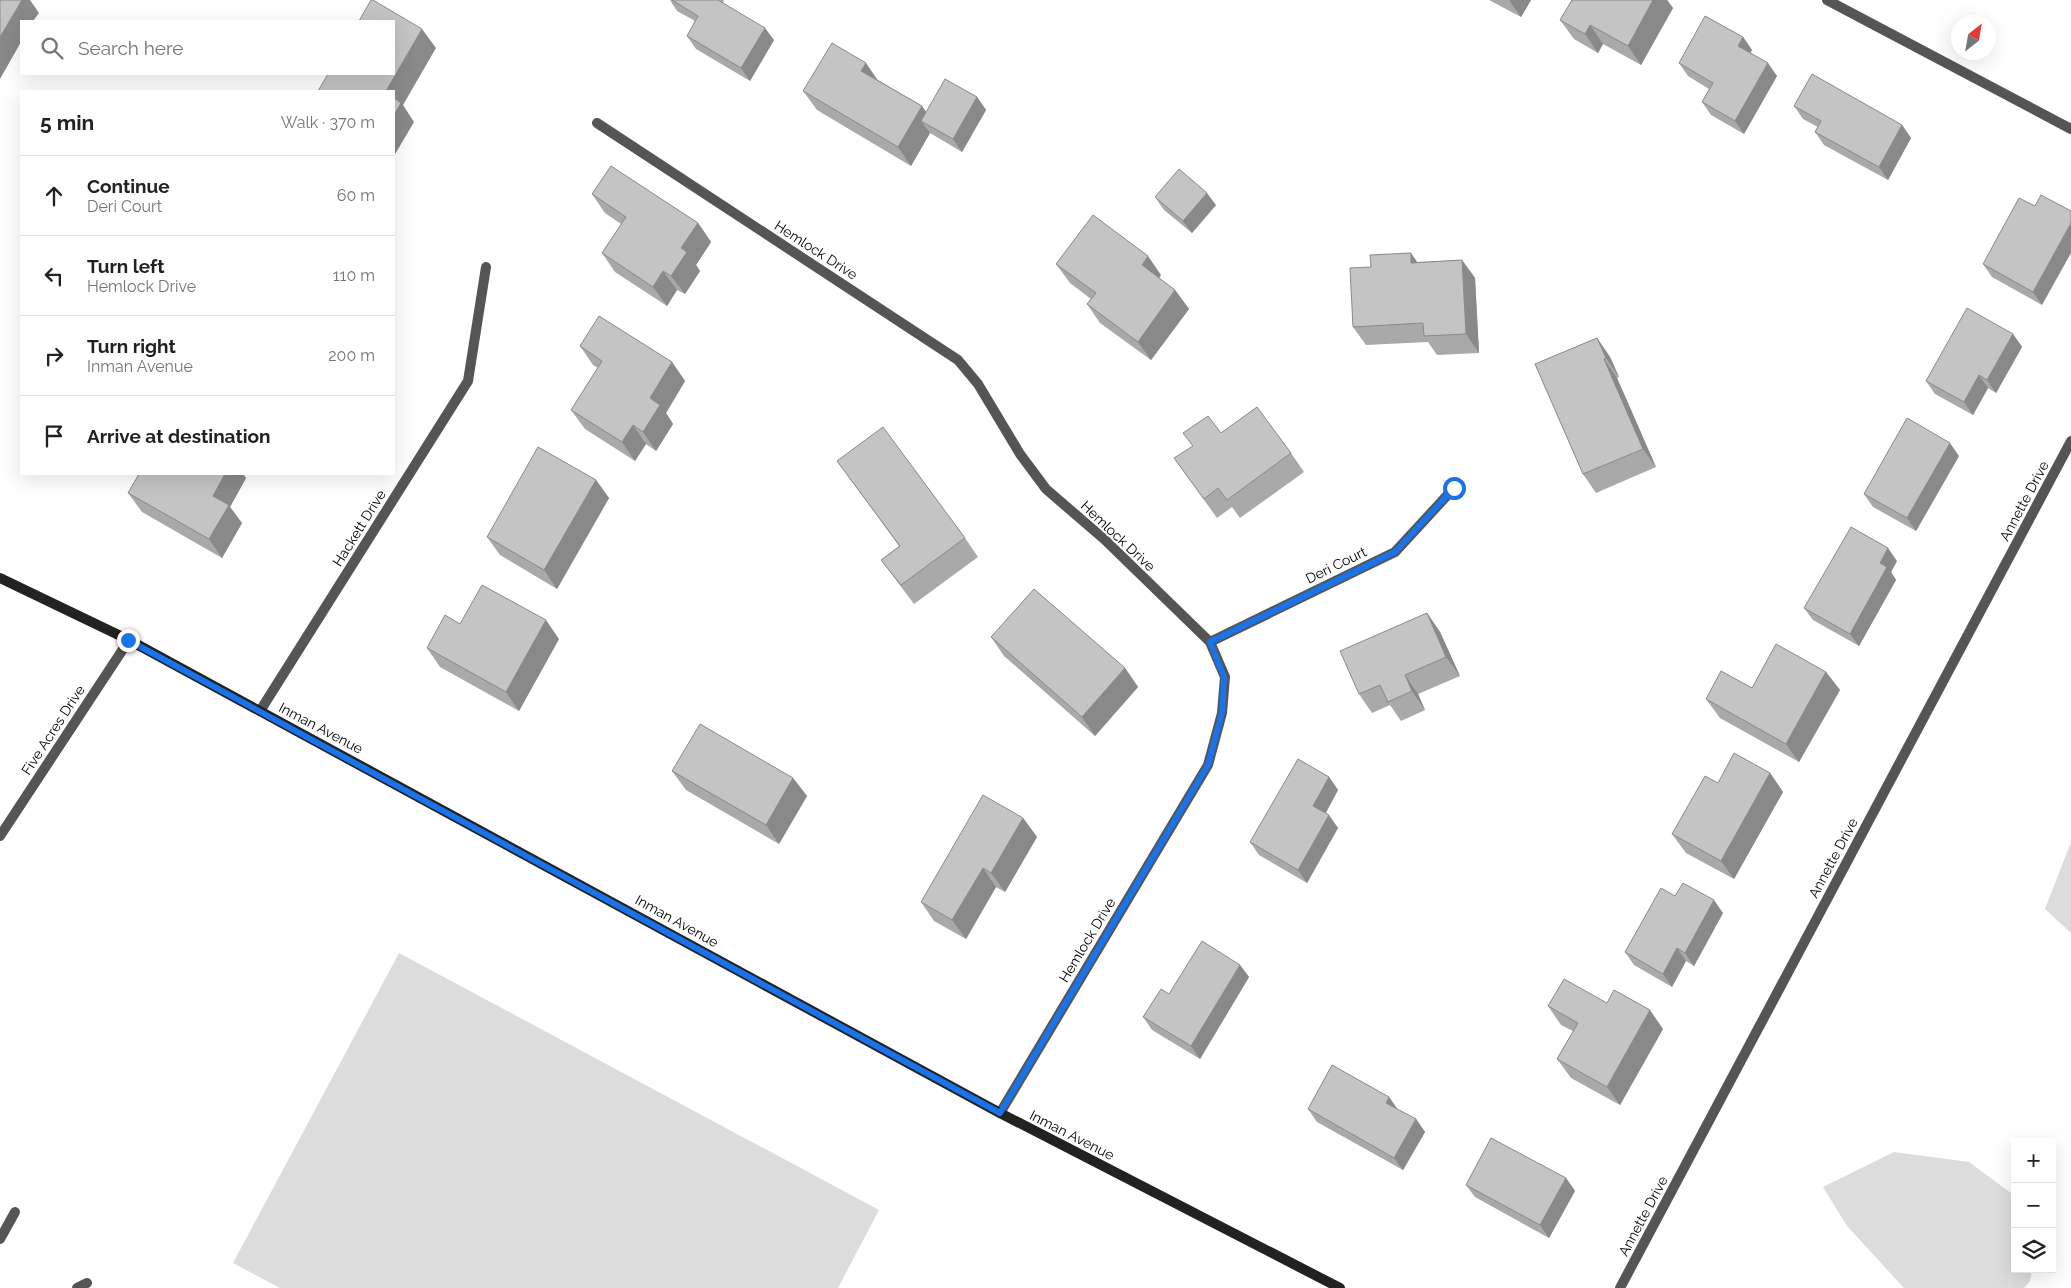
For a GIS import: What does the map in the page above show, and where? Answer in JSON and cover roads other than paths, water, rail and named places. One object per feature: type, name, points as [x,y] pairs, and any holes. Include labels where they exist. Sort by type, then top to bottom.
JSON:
[{"type":"main road","name":"Inman Avenue","points":[[0,578],[128,640],[1000,1113],[1340,1288]]},
{"type":"street","points":[[1827,0],[2071,129]]},
{"type":"street","name":"Hemlock Drive","points":[[597,122],[958,360],[978,384],[1020,454],[1046,489],[1104,539],[1210,642],[1224,677],[1222,713],[1208,765],[1000,1113]]},
{"type":"street","name":"Hackett Drive","points":[[260,710],[468,381],[486,267]]},
{"type":"street","name":"Annette Drive","points":[[1620,1288],[2071,441]]},
{"type":"street","name":"Deri Court","points":[[1210,642],[1395,552],[1454,488]]},
{"type":"street","name":"Five Acres Drive","points":[[0,836],[128,640]]},
{"type":"street","points":[[0,1239],[15,1212]]},
{"type":"street","points":[[77,1288],[87,1282]]}]
